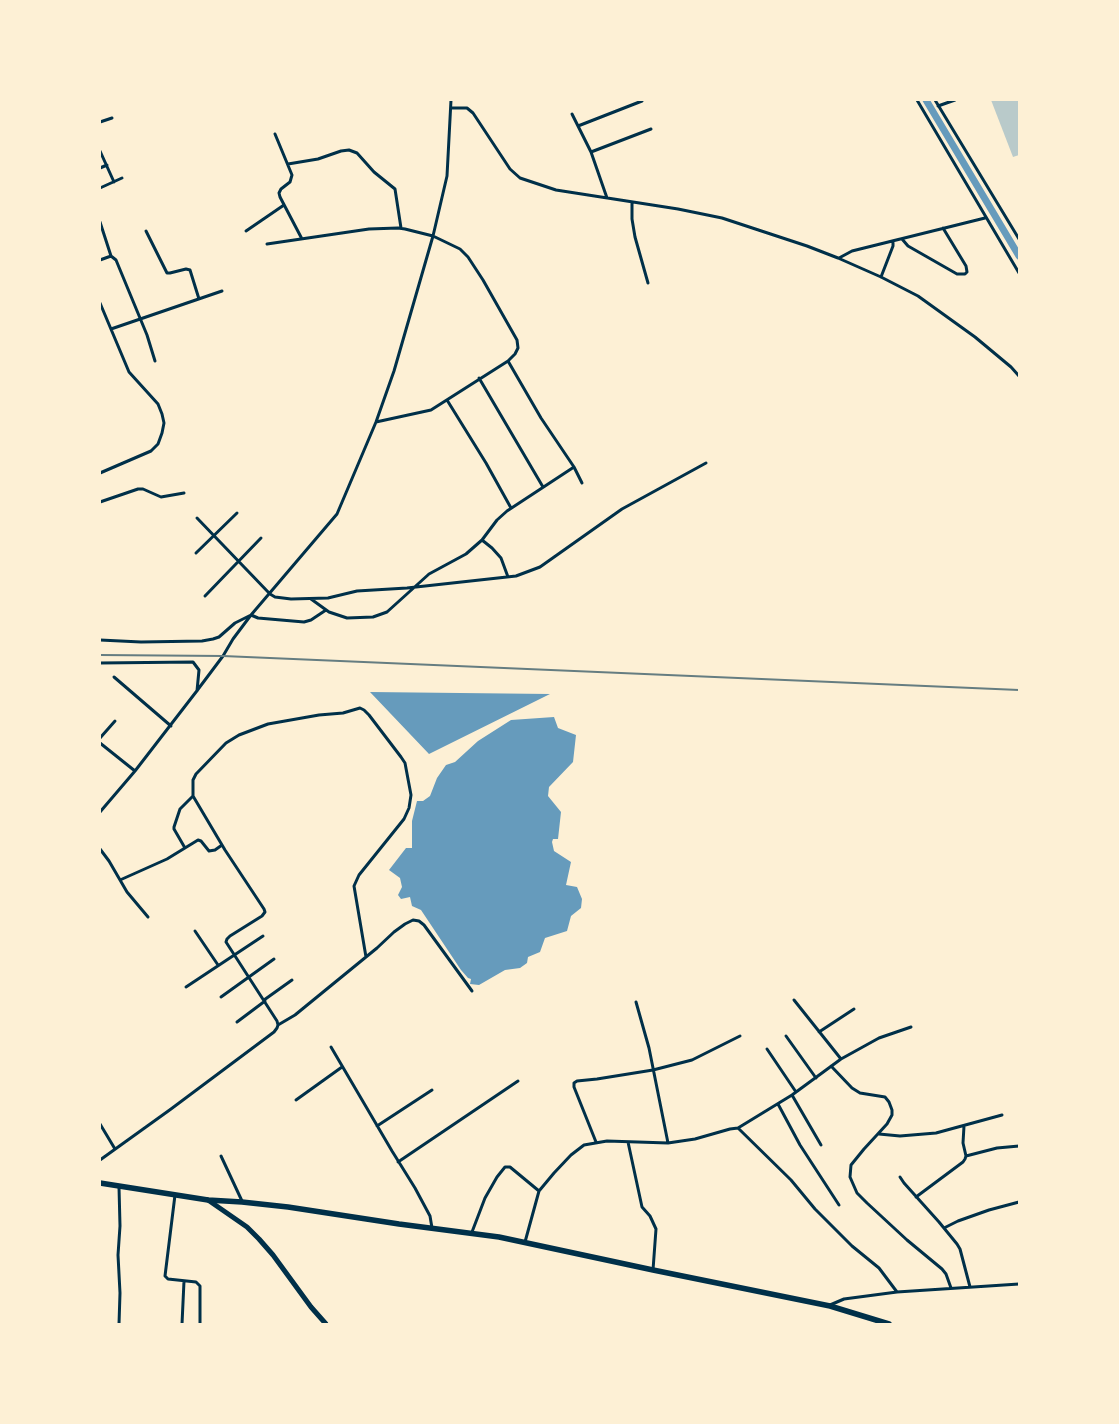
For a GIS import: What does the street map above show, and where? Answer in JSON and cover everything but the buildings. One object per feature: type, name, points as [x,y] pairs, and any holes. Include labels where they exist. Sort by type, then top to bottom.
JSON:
[{"type":"highway","points":[[100,1183],[208,1200],[288,1206],[525,1242],[830,1306],[889,1324]]},
{"type":"main road","points":[[208,1200],[247,1227],[259,1239],[326,1324]]},
{"type":"street","points":[[100,812],[171,726],[251,615],[337,514],[376,422],[394,371],[433,236],[446,176],[451,100]]},
{"type":"street","points":[[917,100],[1019,273]]},
{"type":"street","points":[[935,100],[1019,239]]},
{"type":"street","points":[[938,106],[955,100]]},
{"type":"street","points":[[578,126],[642,101]]},
{"type":"street","points":[[451,108],[467,108],[473,113],[510,169],[520,178],[556,190],[678,209],[722,218],[838,258],[918,296],[975,337],[1019,376]]},
{"type":"street","points":[[572,114],[591,152],[607,198]]},
{"type":"street","points":[[100,122],[112,118]]},
{"type":"street","points":[[591,152],[651,129]]},
{"type":"street","points":[[275,134],[292,175],[292,180],[279,193],[302,239]]},
{"type":"street","points":[[288,164],[318,159],[341,151],[349,150],[357,153],[374,172],[395,189],[401,228]]},
{"type":"street","points":[[100,151],[114,182]]},
{"type":"street","points":[[100,168],[107,166]]},
{"type":"street","points":[[100,188],[122,178]]},
{"type":"street","points":[[632,202],[635,237],[648,283]]},
{"type":"street","points":[[246,231],[284,205]]},
{"type":"street","points":[[838,258],[852,251],[985,218]]},
{"type":"street","points":[[100,222],[110,256],[116,260],[147,335],[155,360]]},
{"type":"street","points":[[267,244],[369,229],[401,228],[433,236],[460,249],[468,257],[517,340],[518,348],[515,354],[508,361],[431,410],[376,422]]},
{"type":"street","points":[[902,239],[908,246],[957,274],[966,274],[966,266],[944,228]]},
{"type":"street","points":[[146,231],[168,273],[186,269],[190,270],[199,299]]},
{"type":"street","points":[[881,277],[893,246],[893,241]]},
{"type":"street","points":[[100,260],[110,256]]},
{"type":"street","points":[[111,329],[222,291]]},
{"type":"street","points":[[100,303],[129,372],[158,404],[164,423],[158,444],[151,451],[100,473]]},
{"type":"street","points":[[508,361],[582,483]]},
{"type":"street","points":[[479,378],[543,487]]},
{"type":"street","points":[[447,400],[511,508]]},
{"type":"street","points":[[197,518],[270,594],[283,598],[328,598],[357,591],[413,588],[516,576],[540,567],[622,509],[706,463]]},
{"type":"street","points":[[311,599],[326,610],[346,618],[373,617],[387,612],[396,606],[429,574],[466,554],[482,540],[497,520],[511,508],[574,467]]},
{"type":"street","points":[[100,502],[138,489],[143,489],[161,497],[184,493]]},
{"type":"street","points":[[196,553],[237,512]]},
{"type":"street","points":[[204,596],[261,538]]},
{"type":"street","points":[[482,540],[501,558],[508,577]]},
{"type":"street","points":[[100,640],[141,642],[207,640],[219,636],[235,623],[251,615],[258,618],[304,622],[311,620],[326,610]]},
{"type":"street","points":[[100,663],[193,662],[199,670],[196,692]]},
{"type":"street","points":[[114,677],[171,726]]},
{"type":"street","points":[[278,1025],[226,942],[227,939],[262,916],[265,912],[264,909],[222,845],[193,796],[193,780],[196,774],[226,743],[239,735],[268,724],[343,713],[360,708],[364,710],[401,756],[405,763],[411,795],[409,808],[404,819],[358,875],[354,886],[366,957]]},
{"type":"street","points":[[100,738],[115,721]]},
{"type":"street","points":[[100,743],[135,771]]},
{"type":"street","points":[[185,848],[174,826],[180,809],[193,796]]},
{"type":"street","points":[[120,880],[167,859],[199,840],[209,851],[215,850],[222,845]]},
{"type":"street","points":[[100,849],[109,860],[127,892],[148,917]]},
{"type":"street","points":[[100,1160],[274,1032],[278,1025],[296,1015],[404,924],[413,920],[419,920],[472,991]]},
{"type":"street","points":[[194,932],[218,966]]},
{"type":"street","points":[[186,987],[263,936]]},
{"type":"street","points":[[221,997],[274,959]]},
{"type":"street","points":[[237,1022],[292,980]]},
{"type":"street","points":[[794,1000],[841,1059]]},
{"type":"street","points":[[636,1002],[649,1048],[668,1143]]},
{"type":"street","points":[[819,1032],[854,1009]]},
{"type":"street","points":[[525,1242],[539,1191],[554,1173],[584,1145],[607,1141],[668,1143],[695,1139],[738,1128],[794,1094],[841,1059],[879,1038],[911,1027]]},
{"type":"street","points":[[596,1142],[574,1083],[579,1080],[597,1080],[653,1070],[692,1060],[740,1036]]},
{"type":"street","points":[[786,1036],[816,1078]]},
{"type":"street","points":[[331,1047],[415,1188],[430,1216],[432,1228]]},
{"type":"street","points":[[767,1049],[794,1094],[821,1146]]},
{"type":"street","points":[[832,1066],[852,1088],[860,1093],[885,1097],[892,1110],[892,1115],[887,1124],[851,1165],[850,1177],[852,1184],[867,1204],[942,1269],[951,1288]]},
{"type":"street","points":[[296,1100],[342,1067]]},
{"type":"street","points":[[398,1162],[518,1081]]},
{"type":"street","points":[[377,1126],[432,1090]]},
{"type":"street","points":[[778,1104],[800,1145],[840,1205]]},
{"type":"street","points":[[878,1134],[900,1136],[936,1133],[1002,1115]]},
{"type":"street","points":[[100,1124],[115,1149]]},
{"type":"street","points":[[916,1198],[963,1162],[966,1156],[963,1143],[964,1126]]},
{"type":"street","points":[[738,1128],[791,1180],[852,1246],[879,1268],[897,1292]]},
{"type":"street","points":[[628,1142],[642,1208],[650,1216],[656,1229],[653,1270]]},
{"type":"street","points":[[966,1156],[997,1148],[1019,1146]]},
{"type":"street","points":[[221,1156],[242,1202]]},
{"type":"street","points":[[471,1233],[485,1198],[505,1167],[510,1167],[539,1191]]},
{"type":"street","points":[[900,1177],[960,1249],[970,1287]]},
{"type":"street","points":[[119,1187],[119,1324]]},
{"type":"street","points":[[175,1195],[165,1276],[168,1279],[196,1282],[201,1288],[200,1324]]},
{"type":"street","points":[[944,1228],[958,1221],[1019,1202]]},
{"type":"street","points":[[182,1324],[184,1281]]},
{"type":"street","points":[[830,1306],[844,1299],[897,1292],[1019,1284]]},
{"type":"shaded area","points":[[991,100],[1019,100],[1019,155],[1013,157]]},
{"type":"water","points":[[370,692],[550,694],[429,754]]},
{"type":"water","points":[[554,717],[558,728],[576,735],[573,762],[549,787],[548,796],[561,812],[558,839],[553,839],[552,842],[554,851],[571,862],[566,885],[577,887],[582,899],[581,908],[571,916],[567,931],[545,938],[540,952],[528,957],[527,963],[520,968],[505,970],[479,985],[470,984],[471,979],[461,970],[421,910],[412,906],[410,897],[401,899],[398,895],[402,887],[400,878],[389,870],[406,848],[412,848],[412,821],[417,801],[423,801],[430,796],[437,778],[446,765],[455,762],[478,741],[511,720]]},
{"type":"waterway","points":[[926,100],[1019,256]]},
{"type":"railway","points":[[100,655],[223,656],[1019,690]]}]
